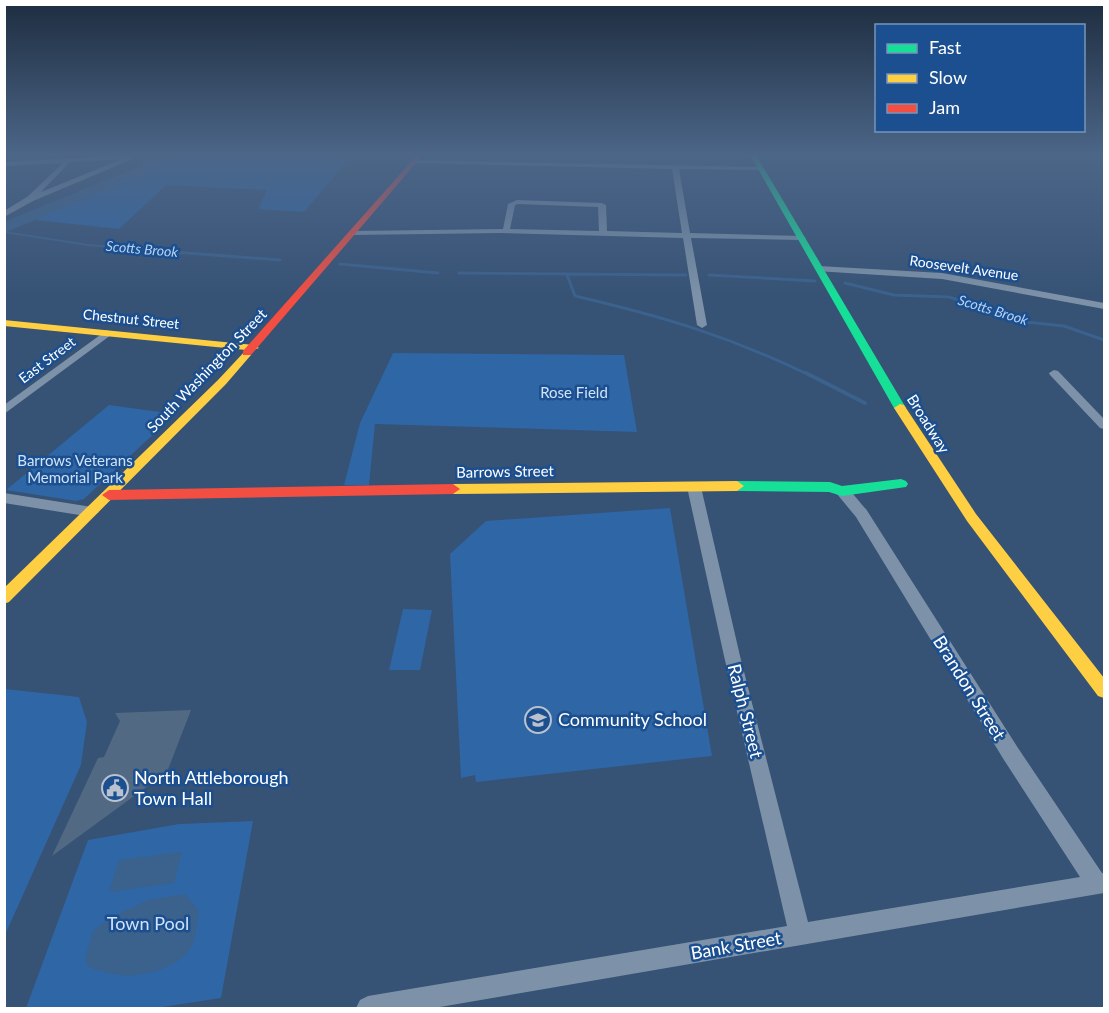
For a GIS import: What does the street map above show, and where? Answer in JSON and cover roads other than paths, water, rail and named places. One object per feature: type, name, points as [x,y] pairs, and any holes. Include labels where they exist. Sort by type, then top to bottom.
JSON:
[{"type":"street","points":[[4,215],[25,202]]},
{"type":"street","name":"South Washington Street","points":[[4,597],[110,495],[254,348],[379,202]]},
{"type":"street","points":[[506,231],[513,204],[517,202]]},
{"type":"street","points":[[538,202],[591,203],[602,206],[603,234]]},
{"type":"street","points":[[680,202],[702,325]]},
{"type":"street","name":"Broadway","points":[[781,202],[899,408],[956,497],[1028,595],[1104,690]]},
{"type":"street","points":[[352,233],[506,231],[802,238]]},
{"type":"street","name":"Roosevelt Avenue","points":[[819,270],[942,276],[1104,306]]},
{"type":"street","name":"Chestnut Street","points":[[4,323],[254,348]]},
{"type":"street","name":"East Street","points":[[4,411],[107,333]]},
{"type":"street","points":[[1054,373],[1104,425]]},
{"type":"street","name":"Barrows Street","points":[[110,495],[694,487],[830,488],[842,491],[901,484]]},
{"type":"street","name":"Ralph Street","points":[[694,487],[732,656],[801,934]]},
{"type":"street","name":"Brandon Street","points":[[842,491],[861,513],[1011,754],[1101,884]]},
{"type":"street","points":[[4,498],[92,512]]},
{"type":"street","name":"Bank Street","points":[[368,1008],[418,1004],[801,934],[1101,884]]},
{"type":"waterway","points":[[4,228],[66,202]]},
{"type":"waterway","name":"Scotts Brook","points":[[4,232],[88,245],[165,251]]},
{"type":"waterway","name":"Scotts Brook","points":[[146,250],[280,260]]},
{"type":"waterway","name":"Scotts Brook","points":[[340,264],[438,273]]},
{"type":"waterway","name":"Scotts Brook","points":[[459,273],[686,275]]},
{"type":"waterway","points":[[567,275],[575,296],[694,328],[751,349],[809,375]]},
{"type":"waterway","name":"Scotts Brook","points":[[709,275],[815,281]]},
{"type":"waterway","name":"Scotts Brook","points":[[845,283],[894,295],[949,297],[1026,322],[1064,326],[1104,340]]},
{"type":"waterway","points":[[806,373],[865,403]]},
{"type":"place","name":"Community School","points":[[538,720]]},
{"type":"place","name":"North Attleborough Town Hall","points":[[115,788]]},
{"type":"park label","name":"Rose Field","points":[[574,393]]},
{"type":"park label","name":"Barrows Veterans Memorial Park","points":[[75,470]]},
{"type":"park label","name":"Town Pool","points":[[148,924]]}]
